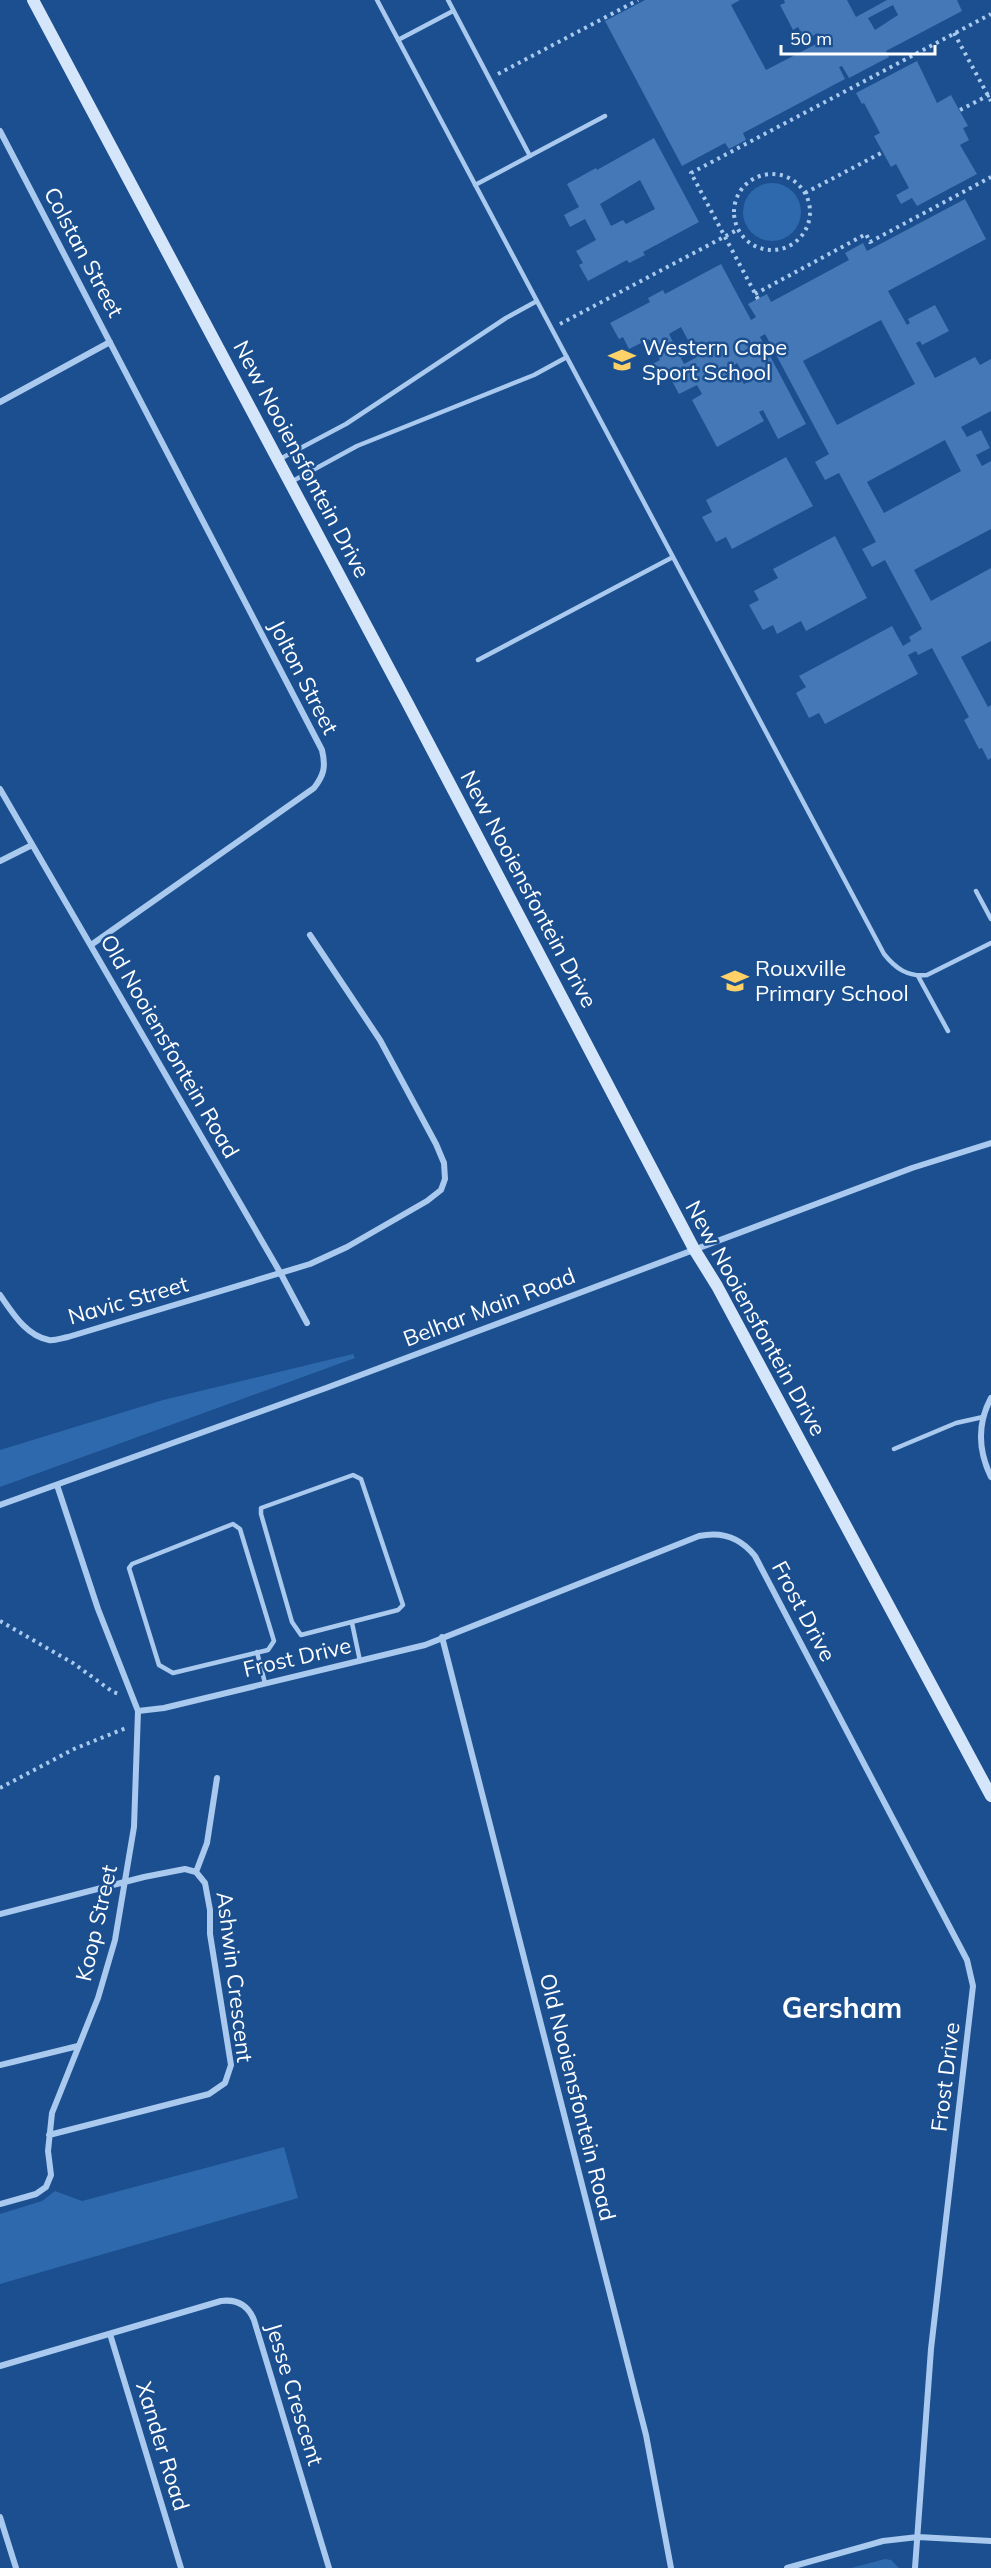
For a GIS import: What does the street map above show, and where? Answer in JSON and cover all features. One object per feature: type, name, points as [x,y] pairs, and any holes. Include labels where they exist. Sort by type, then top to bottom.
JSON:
[{"type":"street","name":"New Nooiensfontein Drive","points":[[33,0],[694,1249],[717,1286],[991,1796]]},
{"type":"street","name":"Colstan Street","points":[[0,131],[110,342],[0,402]]},
{"type":"street","name":"Jolton Street","points":[[91,945],[314,788],[323,775],[325,762],[322,750],[110,342]]},
{"type":"street","name":"Old Nooiensfontein Road","points":[[0,789],[281,1274],[307,1323]]},
{"type":"street","points":[[0,861],[32,845]]},
{"type":"street","name":"Navic Street","points":[[0,1295],[25,1327],[50,1340],[310,1264],[347,1247],[427,1201],[441,1190],[446,1179],[444,1163],[436,1144],[380,1040],[310,935]]},
{"type":"street","name":"Belhar Main Road","points":[[0,1505],[326,1388],[912,1168],[991,1143]]},
{"type":"street","points":[[991,1398],[979,1433],[982,1451],[991,1477]]},
{"type":"street","points":[[57,1485],[98,1609],[138,1711]]},
{"type":"street","name":"Frost Drive","points":[[138,1711],[164,1708],[425,1645],[699,1536],[718,1534],[728,1536],[748,1547],[755,1556],[967,1960],[973,1986],[931,2349],[915,2568]]},
{"type":"street","name":"Old Nooiensfontein Road","points":[[442,1637],[646,2435],[671,2568]]},
{"type":"street","name":"Koop Street","points":[[0,2204],[36,2194],[46,2187],[51,2175],[49,2135],[52,2113],[98,1998],[115,1940],[126,1882],[134,1827],[138,1711]]},
{"type":"street","points":[[196,1872],[207,1843],[217,1778]]},
{"type":"street","name":"Ashwin Crescent","points":[[0,1914],[185,1869],[196,1872],[205,1883],[210,1910],[210,1934],[231,2065],[228,2077],[220,2088],[209,2094],[49,2135]]},
{"type":"street","points":[[0,2065],[78,2046]]},
{"type":"street","name":"Jesse Crescent","points":[[0,2366],[220,2301],[230,2300],[245,2306],[254,2320],[329,2568]]},
{"type":"street","name":"Xander Road","points":[[110,2334],[181,2568]]},
{"type":"street","points":[[0,2517],[16,2568]]},
{"type":"street","points":[[787,2568],[883,2541],[918,2537],[991,2541]]},
{"type":"lane","points":[[377,0],[884,954],[898,969],[918,976],[935,973],[991,943]]},
{"type":"lane","points":[[448,0],[530,156]]},
{"type":"lane","points":[[398,40],[453,11]]},
{"type":"lane","points":[[475,185],[605,116]]},
{"type":"lane","points":[[278,460],[346,424],[506,318],[537,301]]},
{"type":"lane","points":[[290,482],[357,446],[534,375],[567,357]]},
{"type":"lane","points":[[478,660],[673,557]]},
{"type":"lane","points":[[976,891],[991,919]]},
{"type":"lane","points":[[918,976],[948,1031]]},
{"type":"lane","points":[[894,1449],[956,1423],[983,1417]]},
{"type":"lane","points":[[353,1476],[361,1479],[403,1605],[398,1610],[352,1623],[304,1636],[298,1634],[292,1622],[260,1511],[263,1506],[353,1476]]},
{"type":"lane","points":[[235,1524],[240,1529],[274,1641],[271,1648],[257,1652],[173,1674],[163,1669],[154,1654],[129,1570],[130,1566],[235,1524]]},
{"type":"lane","points":[[352,1623],[360,1661]]},
{"type":"lane","points":[[257,1652],[265,1683]]},
{"type":"path","points":[[490,79],[638,0]]},
{"type":"path","points":[[758,299],[691,173],[991,14]]},
{"type":"path","points":[[954,33],[990,95],[991,101]]},
{"type":"path","points":[[960,110],[990,95]]},
{"type":"path","points":[[805,193],[883,152]]},
{"type":"path","points":[[769,174],[780,174],[799,185],[805,193],[809,204],[808,225],[794,243],[773,251],[762,249],[752,246],[737,230],[733,208],[741,189],[749,181],[769,174]]},
{"type":"path","points":[[755,294],[866,234],[870,242],[991,177]]},
{"type":"path","points":[[551,328],[737,230]]},
{"type":"path","points":[[0,1621],[73,1663],[113,1692],[133,1696]]},
{"type":"path","points":[[0,1788],[74,1749],[122,1728],[138,1726]]},
{"type":"shaded area","points":[[772,183],[783,185],[796,196],[801,212],[799,223],[788,236],[772,241],[761,239],[748,228],[743,212],[745,201],[756,188]]},
{"type":"shaded area","points":[[353,1354],[355,1358],[0,1487],[0,1450],[163,1400]]},
{"type":"shaded area","points":[[284,2147],[298,2198],[0,2284],[0,2214],[42,2201],[55,2191],[82,2201]]},
{"type":"shaded area","points":[[885,2559],[891,2560],[899,2568],[851,2568]]},
{"type":"building","points":[[645,0],[740,0],[731,5],[766,70],[822,41],[818,33],[805,40],[798,27],[793,30],[780,5],[785,3],[784,0],[847,0],[856,17],[887,0],[957,0],[962,11],[886,51],[889,57],[849,78],[842,66],[839,67],[845,79],[743,133],[746,140],[729,149],[725,143],[682,166],[605,21]],"holes":[[[893,5],[898,15],[875,30],[868,18]]]},
{"type":"building","points":[[917,61],[937,103],[951,95],[968,126],[963,128],[969,140],[960,145],[977,174],[917,206],[912,198],[901,204],[896,195],[909,188],[896,164],[891,167],[874,136],[880,133],[856,93]]},
{"type":"building","points":[[654,138],[699,222],[643,252],[645,255],[629,263],[627,260],[588,281],[579,265],[583,263],[576,251],[596,240],[585,219],[570,227],[564,215],[579,207],[567,184],[596,168],[597,170]],"holes":[[[640,180],[655,209],[626,224],[623,220],[611,226],[600,204]]]},
{"type":"building","points":[[965,199],[986,239],[888,291],[907,325],[910,323],[908,319],[935,305],[949,331],[922,345],[920,341],[916,343],[935,378],[975,357],[980,365],[991,359],[991,411],[961,427],[967,437],[981,430],[990,448],[976,455],[982,466],[991,461],[991,529],[914,570],[931,601],[991,568],[991,641],[961,657],[988,707],[991,705],[991,758],[988,760],[982,748],[979,749],[964,720],[969,717],[932,648],[918,655],[916,651],[908,655],[918,674],[825,724],[819,713],[809,718],[796,693],[806,687],[799,676],[892,626],[903,646],[911,641],[909,637],[922,629],[885,560],[872,567],[862,549],[876,542],[839,473],[825,480],[815,462],[829,454],[765,334],[760,337],[806,424],[778,439],[763,410],[759,412],[764,421],[717,447],[692,400],[702,394],[697,385],[679,394],[667,372],[652,380],[645,368],[660,360],[649,339],[629,349],[623,337],[619,339],[610,323],[650,302],[648,298],[663,290],[665,294],[721,264],[751,320],[756,317],[748,304],[767,294],[771,302],[849,260],[845,253],[863,243],[867,251]],"holes":[[[881,320],[915,384],[837,425],[803,361]],[[681,327],[697,357],[684,364],[669,334]],[[737,363],[748,382],[744,384],[733,366]],[[945,440],[961,471],[884,513],[867,482]]]},
{"type":"building","points":[[786,457],[813,506],[732,549],[726,537],[716,542],[702,517],[712,512],[706,500]]},
{"type":"building","points":[[835,536],[867,598],[806,631],[801,621],[777,634],[773,625],[763,630],[749,605],[759,600],[754,591],[778,578],[773,569]]},
{"type":"place","name":"Western Cape Sport School","points":[[622,360]]},
{"type":"place","name":"Rouxville Primary School","points":[[735,981]]},
{"type":"district","name":"Gersham","points":[[842,2008]]}]
